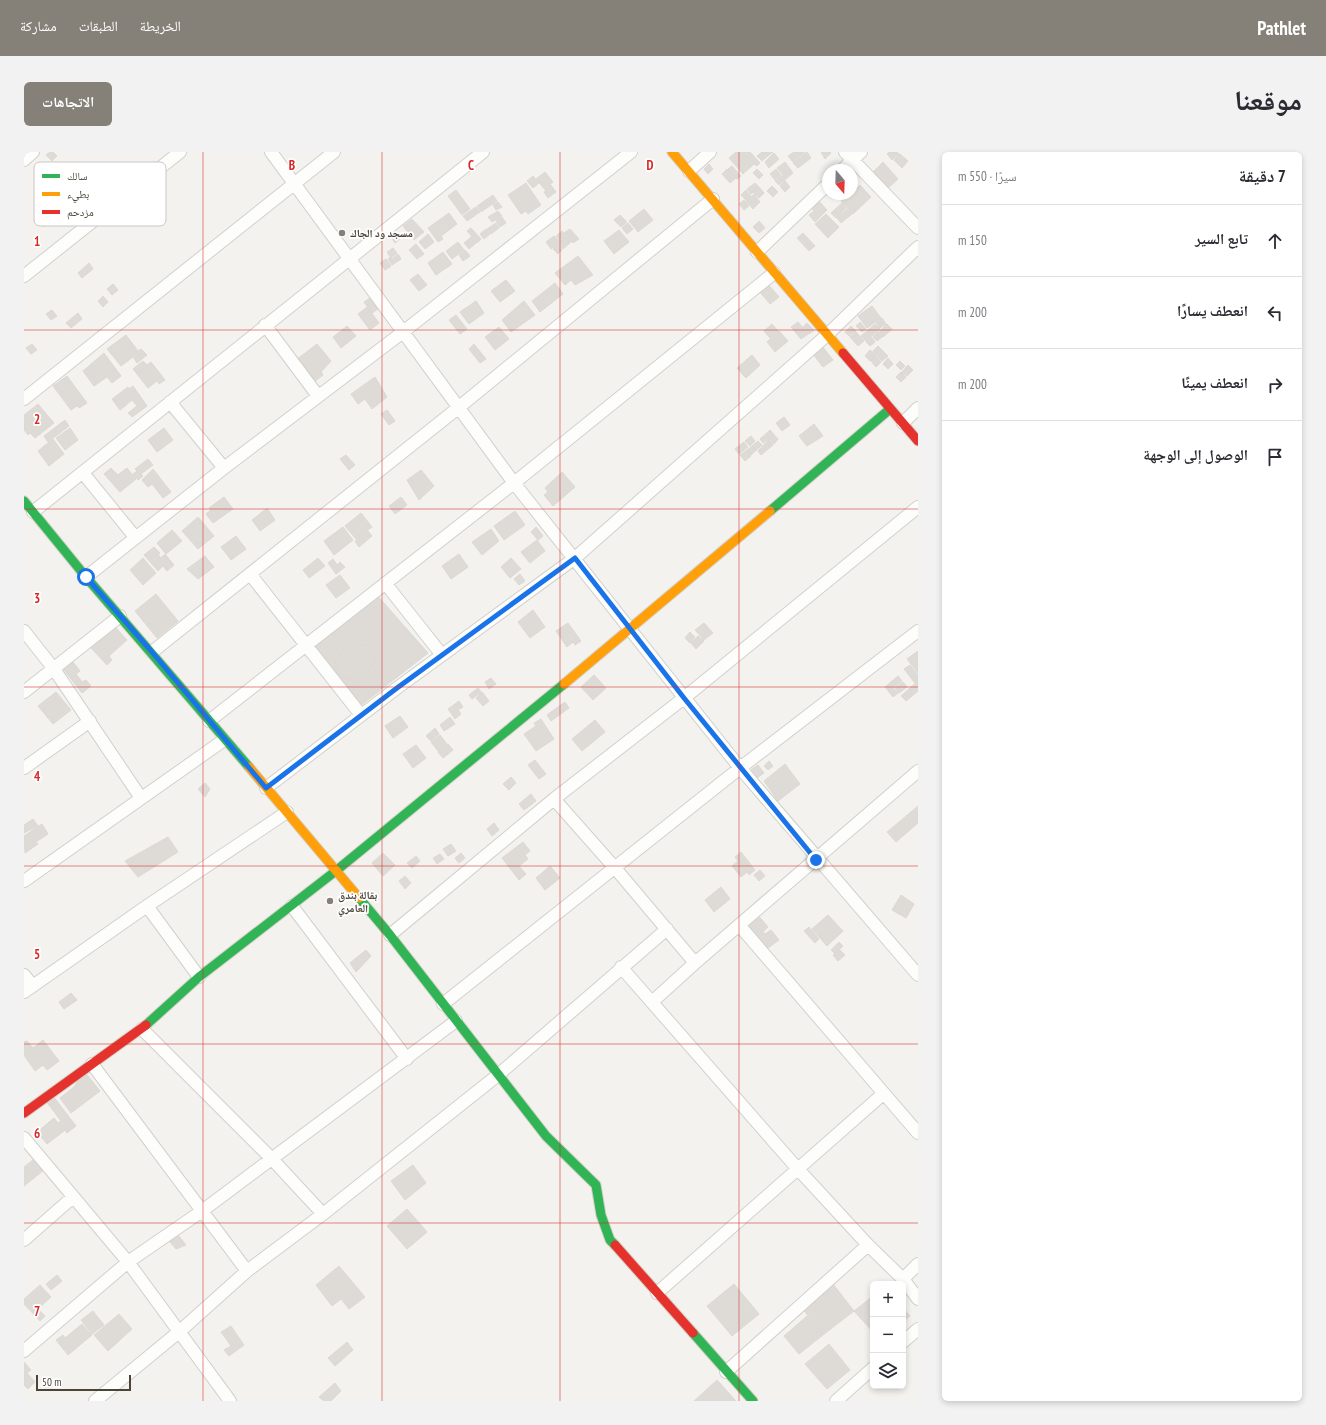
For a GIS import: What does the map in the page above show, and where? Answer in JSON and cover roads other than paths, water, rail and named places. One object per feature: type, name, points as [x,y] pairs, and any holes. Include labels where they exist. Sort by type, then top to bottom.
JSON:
[{"type":"street","points":[[24,160],[33,152]]},
{"type":"street","points":[[166,163],[180,152]]},
{"type":"street","points":[[271,152],[514,483],[740,768],[816,860],[918,975]]},
{"type":"street","points":[[24,399],[334,152]]},
{"type":"street","points":[[33,512],[483,152]]},
{"type":"street","points":[[86,577],[224,468],[403,332],[631,152]]},
{"type":"street","points":[[672,152],[713,198],[826,335],[918,441]]},
{"type":"street","points":[[689,172],[710,152]]},
{"type":"street","points":[[846,164],[853,155],[918,228]]},
{"type":"street","points":[[758,252],[822,190]]},
{"type":"street","points":[[152,652],[458,408],[713,198]]},
{"type":"street","points":[[24,276],[87,226]]},
{"type":"street","points":[[266,788],[442,655],[575,558],[826,335],[918,247]]},
{"type":"street","points":[[209,721],[514,483],[774,272]]},
{"type":"street","points":[[265,325],[318,396]]},
{"type":"street","points":[[170,402],[224,468]]},
{"type":"street","points":[[903,423],[918,408]]},
{"type":"street","points":[[24,1113],[142,1029],[199,977],[337,870],[631,629],[890,409]]},
{"type":"street","points":[[83,473],[135,537]]},
{"type":"street","points":[[24,501],[86,577],[152,652],[224,740],[337,870],[390,935],[456,1022],[546,1136],[596,1185],[601,1215],[610,1240],[753,1401]]},
{"type":"street","points":[[390,935],[554,799],[684,698],[918,507]]},
{"type":"street","points":[[250,574],[362,715]]},
{"type":"street","points":[[385,583],[442,655]]},
{"type":"street","points":[[24,692],[120,616]]},
{"type":"street","points":[[24,630],[54,669],[141,798]]},
{"type":"street","points":[[443,1004],[740,768],[918,631]]},
{"type":"street","points":[[24,768],[90,721]]},
{"type":"street","points":[[24,881],[224,740]]},
{"type":"street","points":[[652,1002],[918,770]]},
{"type":"street","points":[[554,799],[615,868],[695,963]]},
{"type":"street","points":[[24,974],[28,989],[147,906],[287,812]]},
{"type":"street","points":[[147,906],[199,977]]},
{"type":"street","points":[[292,906],[407,1059]]},
{"type":"street","points":[[740,925],[883,1094],[918,1133]]},
{"type":"street","points":[[95,1401],[180,1330],[247,1271],[323,1214],[498,1075],[621,967],[667,929]]},
{"type":"street","points":[[621,967],[797,1168],[868,1245],[903,1279],[918,1299]]},
{"type":"street","points":[[24,1351],[128,1262],[202,1211],[456,1022]]},
{"type":"street","points":[[142,1029],[272,1159],[323,1214]]},
{"type":"street","points":[[92,1064],[247,1271]]},
{"type":"street","points":[[657,1293],[797,1168],[883,1094]]},
{"type":"street","points":[[24,1138],[128,1262],[180,1330],[230,1401]]},
{"type":"street","points":[[24,1240],[73,1197]]},
{"type":"street","points":[[726,1372],[868,1245]]},
{"type":"street","points":[[903,1279],[918,1264]]},
{"type":"street","points":[[906,1339],[918,1329]]},
{"type":"street","points":[[836,1401],[870,1371]]},
{"type":"place","name":"مسجد ود الجاك","points":[[342,233]]},
{"type":"place","name":"بقالة بندق العامري","points":[[330,901]]}]
